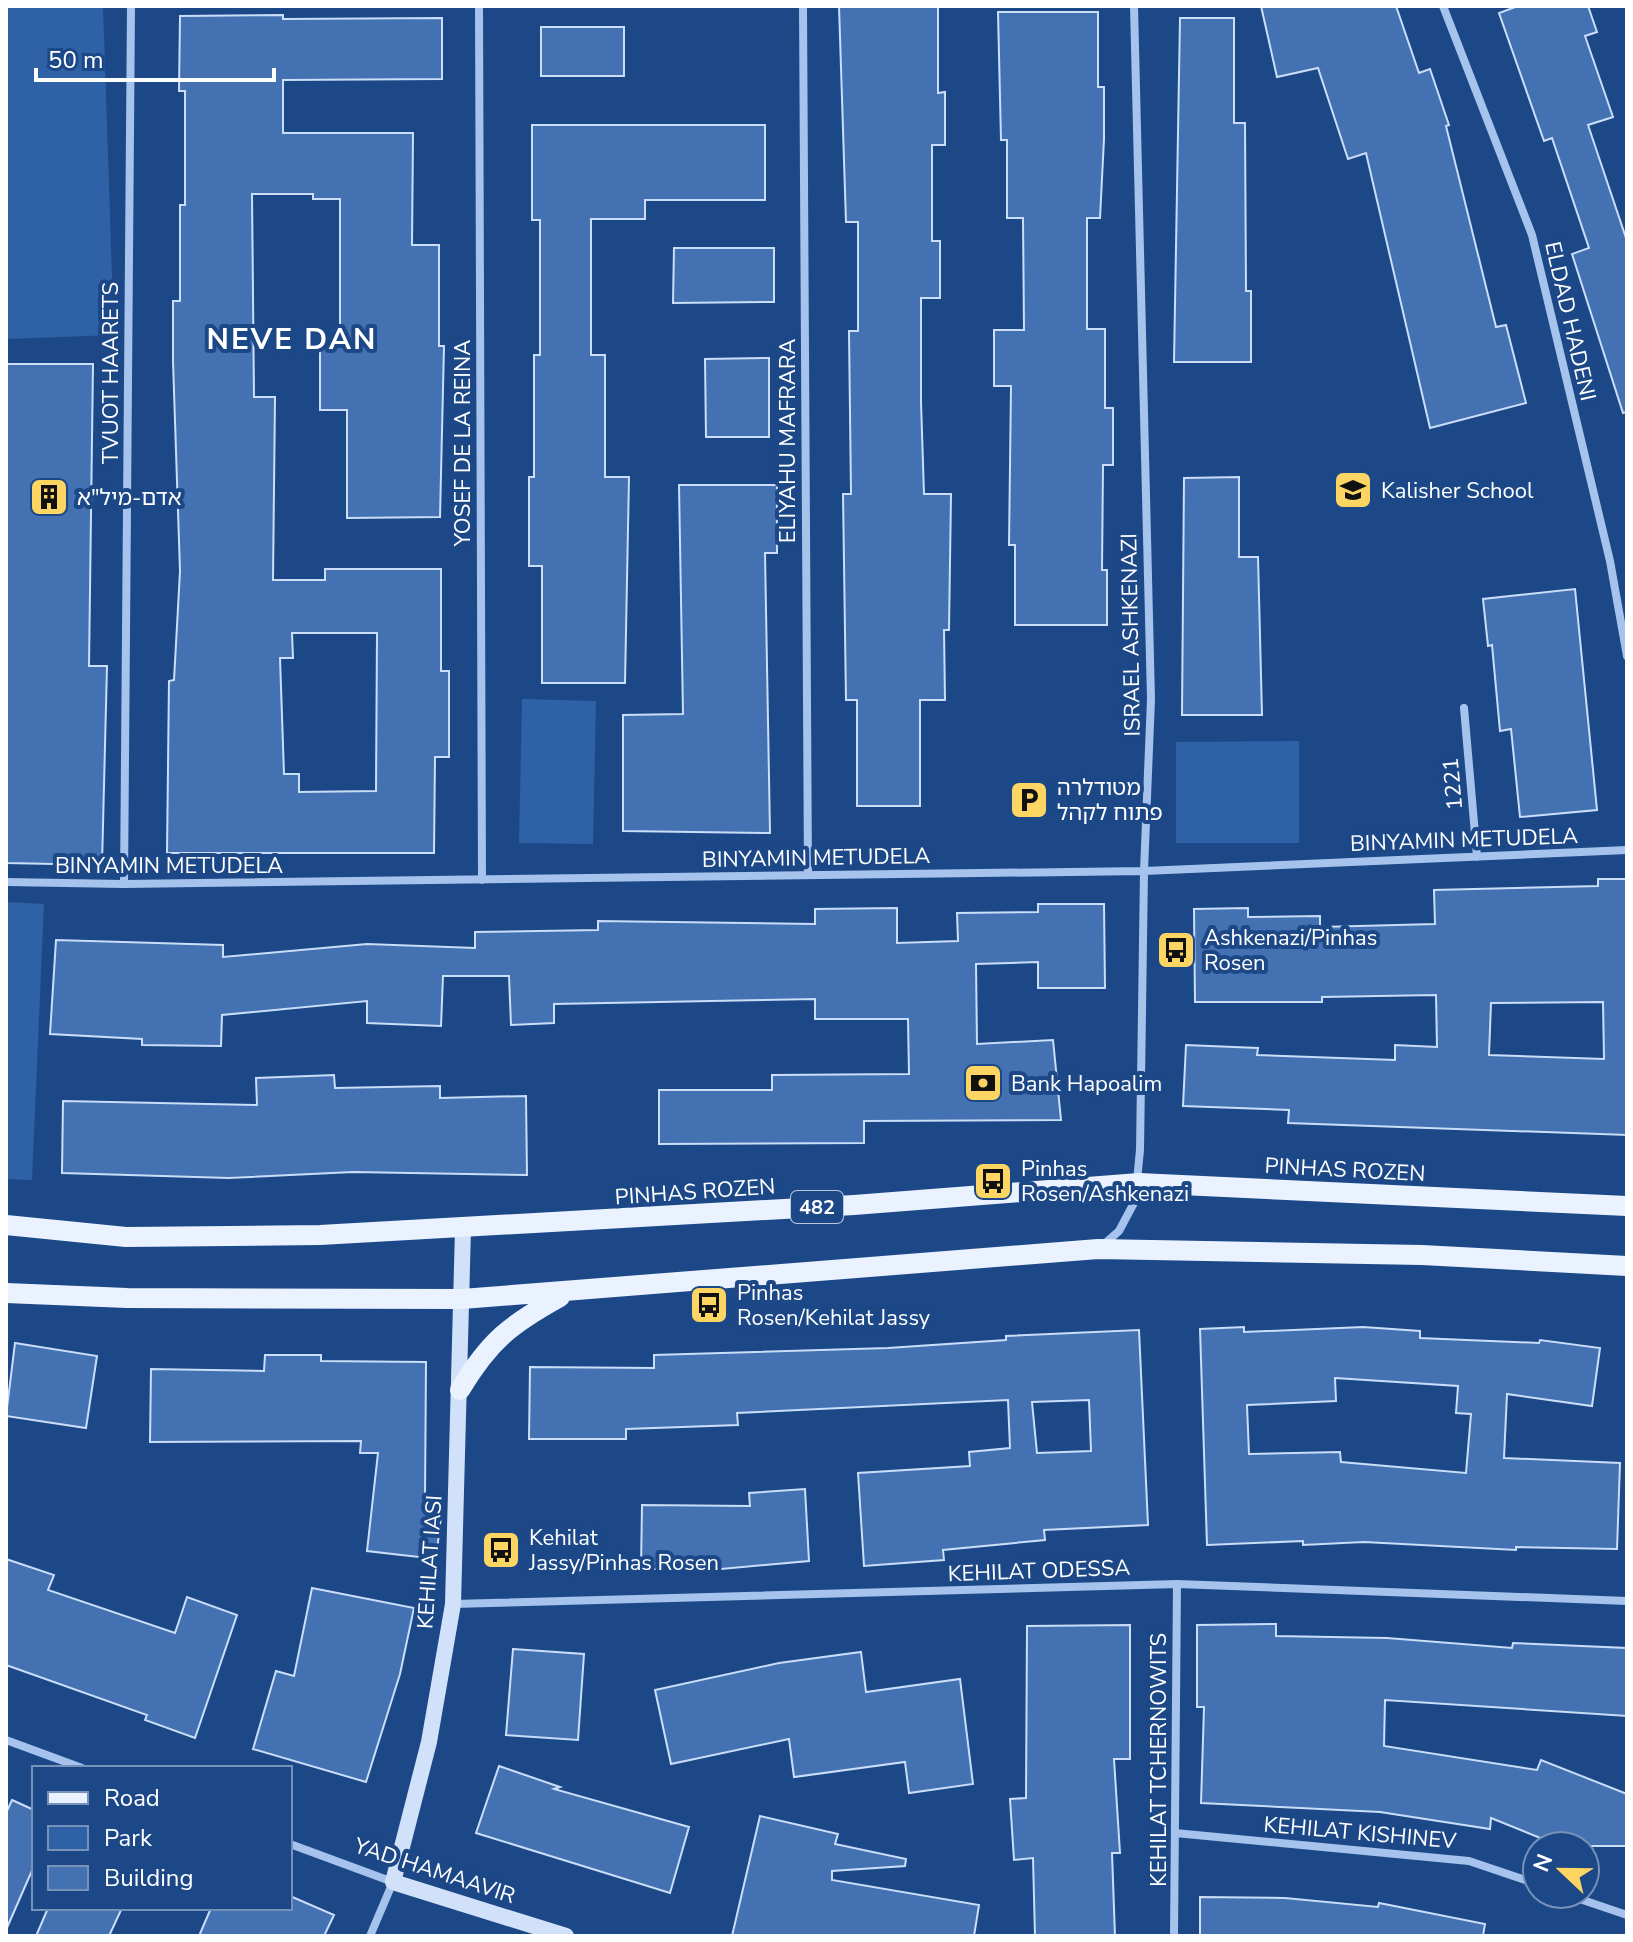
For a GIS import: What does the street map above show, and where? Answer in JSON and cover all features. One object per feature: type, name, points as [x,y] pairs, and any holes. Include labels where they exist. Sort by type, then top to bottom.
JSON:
[{"type":"main road","name":"PINHAS ROZEN","points":[[6,1225],[126,1237],[463,1229],[1139,1183],[1627,1206]]},
{"type":"main road","points":[[6,1293],[127,1298],[462,1299],[1098,1249],[1422,1255],[1627,1266]]},
{"type":"main road","points":[[460,1390],[495,1339],[516,1321],[567,1293]]},
{"type":"street","name":"TVUOT HAARETS","points":[[124,884],[131,6]]},
{"type":"street","name":"YOSEF DE LA REINA","points":[[479,6],[482,880]]},
{"type":"street","name":"ELIYAHU MAFRARA","points":[[803,6],[808,875]]},
{"type":"street","name":"ISRAEL ASHKENAZI","points":[[1098,1249],[1119,1231],[1135,1201],[1139,1183],[1144,871],[1151,699],[1134,6]]},
{"type":"street","name":"ELDAD HADENI","points":[[1443,6],[1532,235],[1610,561],[1627,656]]},
{"type":"street","name":"1221","points":[[1464,708],[1477,857]]},
{"type":"street","name":"BINYAMIN METUDELA","points":[[6,882],[124,884],[1144,871],[1627,850]]},
{"type":"street","name":"KEHILAT IASI","points":[[370,1936],[393,1882],[429,1742],[453,1604],[463,1229]]},
{"type":"street","name":"KEHILAT ODESSA","points":[[453,1604],[1177,1584],[1627,1601]]},
{"type":"street","name":"KEHILAT TCHERNOWITS","points":[[1174,1936],[1177,1584]]},
{"type":"street","points":[[6,1740],[77,1766]]},
{"type":"street","name":"KEHILAT KISHINEV","points":[[1175,1833],[1469,1861],[1521,1879]]},
{"type":"street","name":"YAD HAMAAVIR","points":[[292,1845],[393,1882],[566,1936]]},
{"type":"street","points":[[1601,1906],[1627,1915]]},
{"type":"green space","points":[[6,6],[103,6],[114,335],[6,339]]},
{"type":"green space","points":[[522,699],[596,701],[593,844],[519,843]]},
{"type":"green space","points":[[1299,741],[1299,843],[1176,843],[1176,742]]},
{"type":"green space","points":[[6,902],[44,904],[32,1180],[6,1179]]},
{"type":"building","points":[[839,6],[938,6],[938,93],[945,92],[945,145],[932,145],[932,241],[940,241],[940,298],[921,298],[921,402],[924,494],[951,494],[949,630],[944,630],[945,700],[920,700],[920,806],[857,806],[857,700],[846,700],[843,494],[851,494],[849,331],[858,331],[858,222],[846,222]]},
{"type":"building","points":[[1261,6],[1396,6],[1419,73],[1430,69],[1449,125],[1446,126],[1496,327],[1506,325],[1526,403],[1430,428],[1366,153],[1348,159],[1318,68],[1277,77]]},
{"type":"building","points":[[1518,6],[1588,6],[1597,32],[1585,36],[1613,117],[1588,125],[1627,241],[1627,412],[1623,413],[1572,254],[1589,248],[1552,138],[1544,141],[1499,13]]},
{"type":"building","points":[[998,12],[1098,12],[1098,87],[1104,87],[1104,139],[1100,218],[1087,218],[1087,329],[1105,329],[1105,408],[1113,408],[1113,465],[1103,465],[1102,570],[1107,570],[1107,625],[1015,625],[1015,545],[1009,545],[1011,386],[994,386],[994,330],[1024,330],[1023,218],[1007,218],[1007,140],[1001,140]]},
{"type":"building","points":[[180,16],[442,18],[442,79],[283,80],[283,133],[413,133],[412,245],[439,245],[439,346],[444,346],[440,517],[347,518],[347,410],[320,410],[320,346],[340,346],[340,199],[313,199],[313,194],[252,194],[254,397],[275,397],[273,580],[325,580],[325,569],[441,569],[441,671],[449,671],[449,757],[435,757],[434,853],[167,853],[169,681],[174,680],[180,571],[173,301],[180,301],[180,205],[185,205],[185,91],[179,91]],"holes":[[[292,633],[377,633],[376,791],[299,792],[299,774],[284,774],[280,658],[293,658]]]},
{"type":"building","points":[[1180,18],[1234,18],[1234,123],[1245,123],[1246,291],[1251,291],[1251,362],[1174,362]]},
{"type":"building","points":[[541,27],[624,27],[624,76],[541,76]]},
{"type":"building","points":[[532,125],[765,125],[765,200],[645,200],[645,219],[591,219],[591,355],[605,355],[605,477],[629,477],[625,683],[542,683],[542,566],[529,566],[529,477],[534,477],[534,355],[540,355],[540,220],[532,220]]},
{"type":"building","points":[[674,248],[774,248],[774,302],[673,303]]},
{"type":"building","points":[[769,358],[769,437],[706,437],[705,359]]},
{"type":"building","points":[[6,364],[93,364],[89,666],[107,666],[102,865],[6,863]]},
{"type":"building","points":[[1239,477],[1239,557],[1258,557],[1262,715],[1182,715],[1184,478]]},
{"type":"building","points":[[679,485],[777,485],[777,553],[765,553],[770,833],[623,831],[623,715],[683,714]]},
{"type":"building","points":[[1575,589],[1597,810],[1520,817],[1511,729],[1500,731],[1492,645],[1488,646],[1483,599]]},
{"type":"building","points":[[1598,879],[1627,879],[1627,1135],[1288,1123],[1289,1110],[1183,1106],[1186,1045],[1258,1048],[1257,1055],[1395,1060],[1395,1045],[1437,1047],[1436,995],[1322,997],[1322,1002],[1195,1002],[1194,909],[1248,908],[1248,917],[1320,916],[1320,927],[1435,924],[1434,890],[1598,886]],"holes":[[[1603,1002],[1604,1059],[1489,1055],[1491,1003]]]},
{"type":"building","points":[[1038,904],[1104,904],[1105,988],[1038,988],[1038,962],[976,964],[977,1044],[1053,1040],[1061,1120],[864,1121],[864,1143],[659,1144],[659,1090],[772,1090],[772,1075],[909,1074],[908,1019],[815,1019],[815,999],[554,1004],[554,1023],[511,1025],[509,976],[443,976],[441,1026],[367,1023],[367,1001],[222,1015],[221,1046],[142,1045],[142,1039],[50,1034],[56,940],[223,945],[223,957],[367,944],[475,948],[475,932],[598,930],[598,921],[815,924],[815,909],[897,908],[897,943],[958,941],[957,913],[1038,912]]},
{"type":"building","points":[[334,1075],[335,1088],[440,1086],[440,1098],[526,1096],[527,1175],[353,1172],[229,1178],[62,1173],[63,1101],[257,1105],[256,1078]]},
{"type":"building","points":[[1244,1327],[1244,1332],[1363,1327],[1420,1331],[1420,1338],[1539,1343],[1540,1340],[1600,1348],[1592,1406],[1507,1394],[1504,1458],[1620,1463],[1617,1549],[1516,1547],[1516,1550],[1364,1542],[1303,1545],[1303,1541],[1207,1545],[1200,1329]],"holes":[[[1335,1378],[1458,1386],[1456,1413],[1471,1414],[1466,1473],[1341,1462],[1340,1452],[1249,1454],[1247,1405],[1336,1401]]]},
{"type":"building","points":[[1139,1330],[1148,1525],[1044,1530],[1045,1540],[943,1550],[944,1560],[864,1566],[858,1473],[970,1466],[969,1452],[1010,1448],[1008,1400],[737,1413],[738,1425],[626,1429],[626,1439],[529,1439],[530,1367],[654,1368],[654,1355],[888,1348],[1006,1340],[1006,1336]],"holes":[[[1089,1400],[1091,1451],[1037,1453],[1032,1402]]]},
{"type":"building","points":[[15,1343],[97,1356],[86,1428],[6,1416]]},
{"type":"building","points":[[265,1355],[321,1355],[321,1361],[426,1362],[425,1498],[443,1500],[436,1559],[367,1551],[378,1453],[360,1453],[361,1441],[150,1442],[151,1369],[264,1371]]},
{"type":"building","points":[[805,1489],[809,1561],[721,1569],[641,1569],[642,1505],[750,1506],[749,1493]]},
{"type":"building","points":[[6,1559],[54,1575],[48,1590],[175,1633],[187,1597],[237,1615],[195,1738],[145,1720],[147,1715],[6,1665]]},
{"type":"building","points":[[312,1588],[414,1608],[400,1674],[366,1782],[253,1749],[276,1671],[294,1676]]},
{"type":"building","points":[[1276,1624],[1276,1636],[1387,1638],[1512,1648],[1513,1643],[1627,1648],[1627,1716],[1385,1700],[1384,1746],[1537,1770],[1541,1760],[1627,1794],[1627,1846],[1601,1846],[1601,1830],[1521,1830],[1491,1818],[1490,1829],[1380,1812],[1201,1803],[1204,1707],[1197,1707],[1197,1625]]},
{"type":"building","points":[[1130,1625],[1130,1759],[1114,1759],[1120,1853],[1112,1853],[1115,1936],[1035,1936],[1033,1858],[1014,1860],[1010,1799],[1026,1798],[1027,1626]]},
{"type":"building","points":[[513,1649],[584,1654],[578,1740],[506,1735]]},
{"type":"building","points":[[861,1652],[866,1692],[960,1679],[973,1784],[909,1793],[905,1762],[794,1777],[789,1739],[671,1764],[655,1690],[779,1663]]},
{"type":"building","points":[[499,1766],[560,1787],[554,1789],[689,1827],[670,1893],[476,1833]]},
{"type":"building","points":[[12,1800],[32,1809],[32,1871],[6,1930],[6,1813]]},
{"type":"building","points":[[760,1816],[838,1834],[835,1844],[906,1859],[905,1866],[832,1871],[832,1880],[979,1905],[974,1936],[732,1936]]},
{"type":"building","points":[[292,1897],[334,1915],[324,1936],[199,1936],[210,1910],[292,1910]]},
{"type":"building","points":[[1200,1897],[1285,1898],[1378,1907],[1379,1903],[1485,1924],[1483,1936],[1200,1936]]},
{"type":"building","points":[[47,1910],[121,1910],[109,1936],[36,1936]]},
{"type":"place","name":"Kalisher School","points":[[1353,490]]},
{"type":"place","name":"אדם-מיל\"א","points":[[49,497]]},
{"type":"place","name":"מטודלרה פתוח לקהל","points":[[1029,800]]},
{"type":"place","name":"Ashkenazi/Pinhas Rosen","points":[[1176,950]]},
{"type":"place","name":"Bank Hapoalim","points":[[983,1083]]},
{"type":"place","name":"Pinhas Rosen/Ashkenazi","points":[[993,1181]]},
{"type":"place","name":"Pinhas Rosen/Kehilat Jassy","points":[[709,1305]]},
{"type":"place","name":"Kehilat Jassy/Pinhas Rosen","points":[[501,1550]]},
{"type":"district","name":"NEVE DAN","points":[[292,339]]}]
